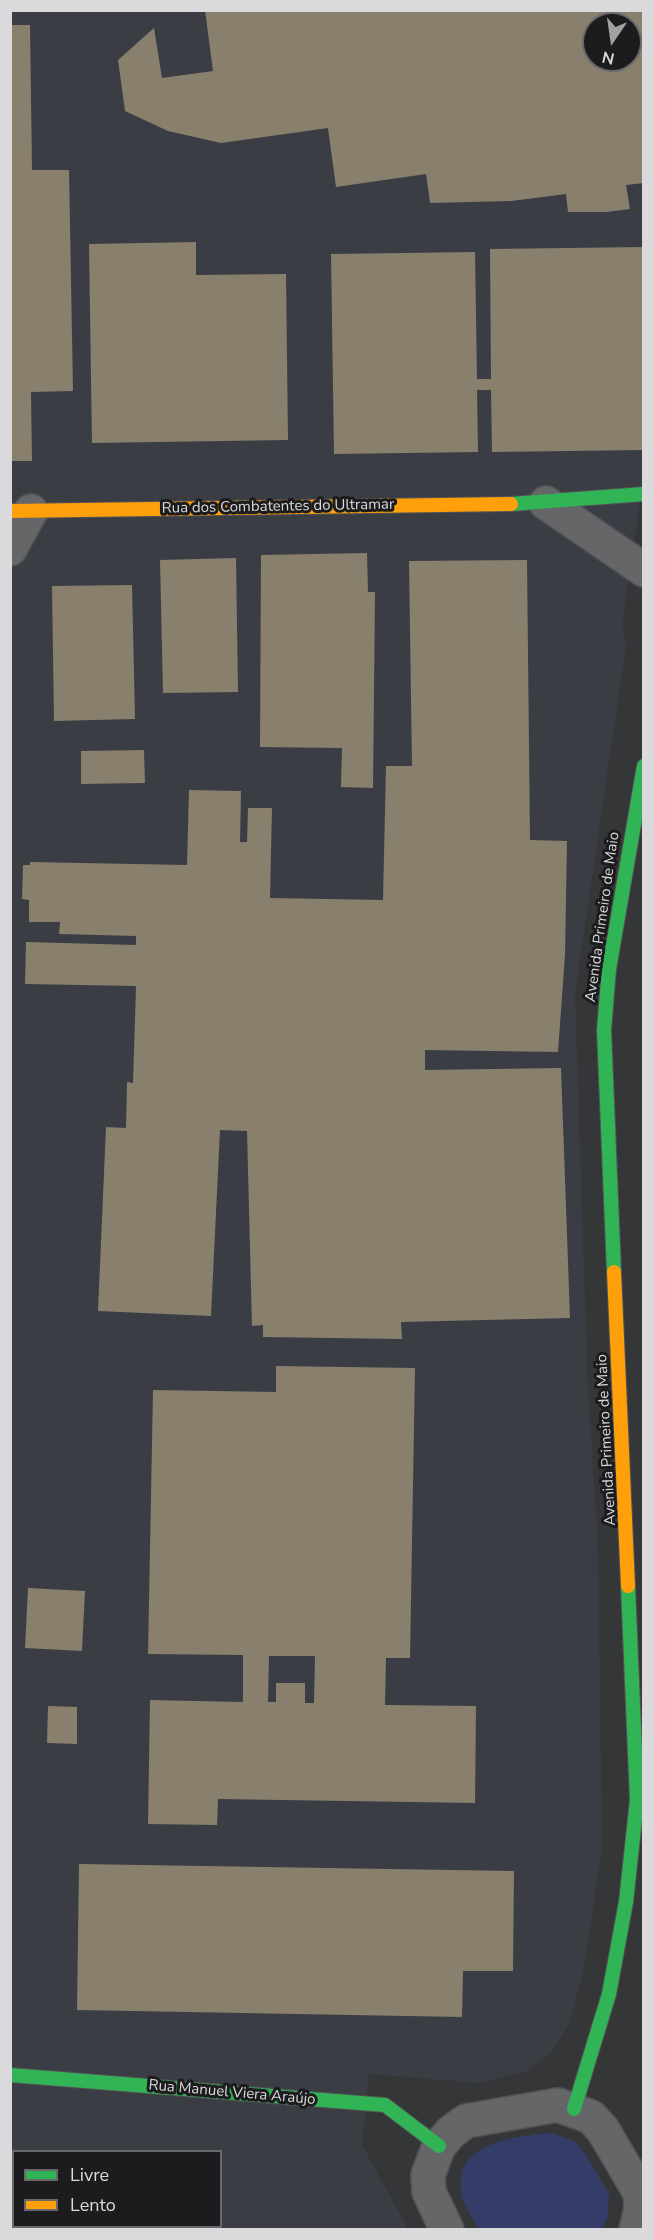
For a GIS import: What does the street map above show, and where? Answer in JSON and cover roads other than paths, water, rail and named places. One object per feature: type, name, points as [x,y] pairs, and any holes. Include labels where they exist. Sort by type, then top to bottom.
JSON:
[{"type":"street","name":"Rua dos Combatentes do Ultramar","points":[[21,511],[546,502],[644,494]]},
{"type":"street","points":[[546,502],[644,570]]},
{"type":"street","points":[[10,549],[21,511]]},
{"type":"street","name":"Avenida Primeiro de Maio","points":[[574,2109],[609,1994],[626,1902],[637,1800],[604,1030],[609,969],[644,766]]},
{"type":"street","name":"Rua Manuel Viera Araújo","points":[[10,2075],[385,2105],[439,2146]]},
{"type":"street","points":[[447,2229],[429,2192],[428,2175],[439,2146],[451,2132],[466,2121],[558,2105],[591,2117],[603,2130],[640,2193],[641,2209],[636,2229]]}]
